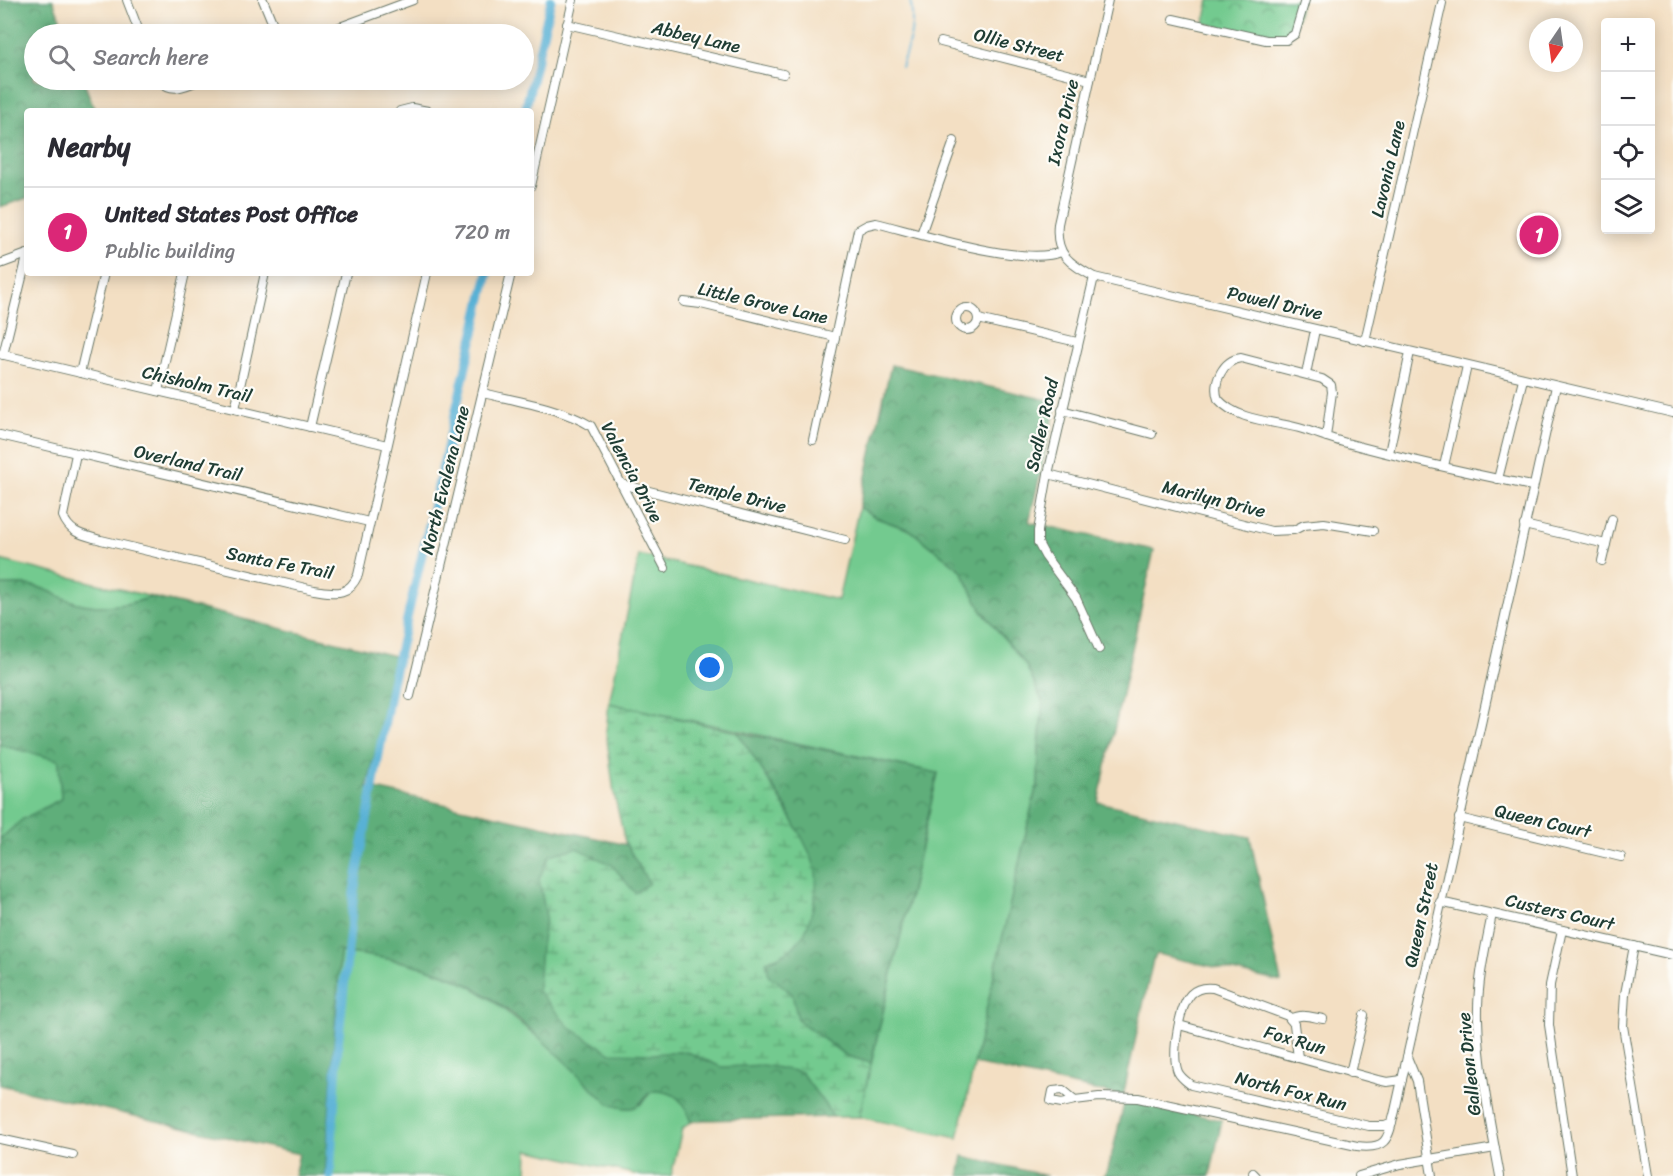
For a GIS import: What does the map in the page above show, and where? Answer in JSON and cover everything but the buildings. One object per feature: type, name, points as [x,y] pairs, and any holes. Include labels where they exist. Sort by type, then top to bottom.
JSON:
[{"type":"street","points":[[127,0],[136,24]]},
{"type":"street","points":[[263,0],[273,24]]},
{"type":"street","points":[[348,24],[413,0]]},
{"type":"street","points":[[534,172],[573,0]]},
{"type":"street","name":"Ixora Drive","points":[[1061,252],[1057,236],[1058,224],[1107,0]]},
{"type":"street","points":[[1173,19],[1266,40],[1286,40],[1295,34],[1305,0]]},
{"type":"street","name":"Lavonia Lane","points":[[1365,341],[1442,3]]},
{"type":"street","name":"Abbey Lane","points":[[567,24],[783,74]]},
{"type":"street","name":"Ollie Street","points":[[940,42],[1090,80]]},
{"type":"street","points":[[954,141],[921,234],[999,252],[1043,256],[1061,252]]},
{"type":"street","name":"Little Grove Lane","points":[[813,440],[858,230],[876,223],[921,234]]},
{"type":"street","name":"Powell Drive","points":[[1061,252],[1068,261],[1094,278],[1673,414]]},
{"type":"street","points":[[0,264],[24,257]]},
{"type":"street","points":[[2,355],[24,268]]},
{"type":"street","points":[[80,373],[103,276]]},
{"type":"street","points":[[158,391],[183,276]]},
{"type":"street","points":[[235,409],[264,276]]},
{"type":"street","points":[[310,427],[345,276]]},
{"type":"street","name":"Santa Fe Trail","points":[[76,454],[63,516],[67,525],[74,532],[100,540],[335,593],[345,591],[358,575],[426,276]]},
{"type":"street","name":"North Evalena Lane","points":[[410,696],[510,276]]},
{"type":"street","name":"Sadler Road","points":[[1094,278],[1077,342],[1048,474],[1039,520],[1038,543],[1076,598],[1099,649]]},
{"type":"street","name":"Little Grove Lane","points":[[684,302],[701,304],[835,337]]},
{"type":"street","points":[[978,320],[1077,342]]},
{"type":"street","points":[[1306,374],[1315,330]]},
{"type":"street","points":[[1389,453],[1410,352]]},
{"type":"street","name":"Chisholm Trail","points":[[2,355],[387,445]]},
{"type":"street","points":[[1326,437],[1332,400],[1331,386],[1322,378],[1241,358],[1236,358],[1223,369],[1215,386],[1215,393],[1221,403],[1241,414],[1326,437],[1389,453],[1532,486]]},
{"type":"street","points":[[1444,466],[1467,366]]},
{"type":"street","points":[[1498,479],[1523,379]]},
{"type":"street","name":"Queen Street","points":[[1075,1100],[1099,1097],[1138,1098],[1372,1148],[1382,1144],[1392,1122],[1402,1080],[1556,386]]},
{"type":"street","name":"Valencia Drive","points":[[483,393],[564,414],[591,426],[665,568]]},
{"type":"street","points":[[1062,410],[1152,434]]},
{"type":"street","name":"Overland Trail","points":[[0,435],[369,522]]},
{"type":"street","name":"Marilyn Drive","points":[[1048,474],[1271,531],[1294,530],[1304,525],[1324,523],[1373,531]]},
{"type":"street","name":"Temple Drive","points":[[621,484],[845,540]]},
{"type":"street","points":[[1602,561],[1612,519]]},
{"type":"street","points":[[1524,525],[1606,544]]},
{"type":"street","name":"Queen Court","points":[[1459,818],[1621,856]]},
{"type":"street","name":"Custers Court","points":[[1440,902],[1673,954]]},
{"type":"street","name":"Galleon Drive","points":[[1492,914],[1482,962],[1478,1019],[1479,1041],[1500,1176]]},
{"type":"street","points":[[1562,930],[1550,985],[1549,1025],[1572,1176]]},
{"type":"street","points":[[1634,946],[1624,994],[1623,1026],[1648,1176]]},
{"type":"street","points":[[1179,1025],[1186,1000],[1193,992],[1204,987],[1213,988],[1288,1016],[1294,1024],[1298,1058]]},
{"type":"street","points":[[1290,1019],[1303,1015],[1323,1020]]},
{"type":"street","points":[[1350,1073],[1365,1015]]},
{"type":"street","name":"Fox Run","points":[[1179,1025],[1350,1073],[1387,1082],[1402,1080]]},
{"type":"street","name":"North Fox Run","points":[[1179,1025],[1176,1059],[1177,1069],[1183,1080],[1201,1087],[1369,1126],[1385,1126],[1392,1122]]},
{"type":"street","points":[[1407,1056],[1417,1082],[1432,1176]]},
{"type":"street","points":[[0,1139],[73,1155]]},
{"type":"street","points":[[1359,1176],[1429,1158],[1495,1148]]},
{"type":"green space","points":[[0,0],[53,0],[62,24],[24,24],[24,90],[87,90],[94,108],[24,108],[24,199],[0,207]]},
{"type":"green space","points":[[1209,0],[1301,0],[1291,32],[1284,36],[1263,37],[1204,23]]},
{"type":"green space","points":[[891,365],[1057,402],[1029,522],[1154,550],[1098,802],[1250,837],[1281,982],[1157,954],[1153,960],[1123,1096],[974,1064],[1036,788],[1038,788],[1043,703],[1026,665],[982,611],[961,570],[910,530],[877,518],[859,507]]},
{"type":"green space","points":[[859,507],[877,518],[910,530],[961,570],[982,611],[1026,665],[1043,703],[1038,789],[1036,789],[958,1138],[859,1117],[938,773],[609,703],[639,555],[838,600]]},
{"type":"green space","points":[[0,560],[152,597],[121,605],[100,606],[68,600],[38,587],[0,585]]},
{"type":"green space","points":[[0,585],[38,587],[68,600],[100,606],[121,605],[152,597],[399,657],[367,787],[627,845],[649,883],[635,894],[612,865],[539,879],[546,916],[538,991],[653,1054],[685,1051],[722,1067],[763,1065],[801,1072],[834,1117],[691,1122],[684,1107],[675,1096],[659,1091],[653,1091],[632,1108],[609,1104],[524,1024],[506,1009],[469,985],[406,962],[340,952],[325,1176],[294,1176],[299,1154],[0,1085],[0,839],[23,819],[61,799],[59,760],[0,745]]},
{"type":"green space","points":[[609,703],[737,732],[778,795],[812,858],[816,884],[811,913],[804,934],[788,951],[766,961],[769,977],[792,994],[798,1020],[846,1056],[871,1063],[859,1117],[834,1117],[801,1072],[763,1065],[722,1067],[685,1051],[653,1054],[611,1053],[570,1028],[538,991],[546,916],[539,879],[550,855],[576,848],[612,865],[635,893],[649,883],[625,842],[614,793],[606,732]]},
{"type":"green space","points":[[737,732],[938,773],[871,1063],[847,1056],[798,1020],[792,994],[769,977],[766,961],[777,958],[814,906],[816,872],[811,856],[785,805]]},
{"type":"green space","points":[[0,745],[59,760],[61,799],[23,819],[0,839]]},
{"type":"green space","points":[[340,952],[406,962],[468,985],[547,1043],[640,1105],[651,1092],[658,1090],[673,1094],[683,1102],[691,1122],[682,1129],[671,1176],[643,1176],[528,1150],[527,1176],[325,1176]]},
{"type":"green space","points":[[1125,1100],[1222,1120],[1210,1176],[1103,1176],[1108,1170]]},
{"type":"green space","points":[[963,1156],[1047,1176],[959,1176]]},
{"type":"waterway","points":[[534,73],[551,0]]},
{"type":"waterway","points":[[901,67],[912,26],[910,0]]},
{"type":"waterway","points":[[526,108],[530,90]]},
{"type":"waterway","points":[[330,1176],[338,1045],[354,892],[392,683],[487,276]]},
{"type":"place","name":"United States Post Office","points":[[1539,235]]}]
